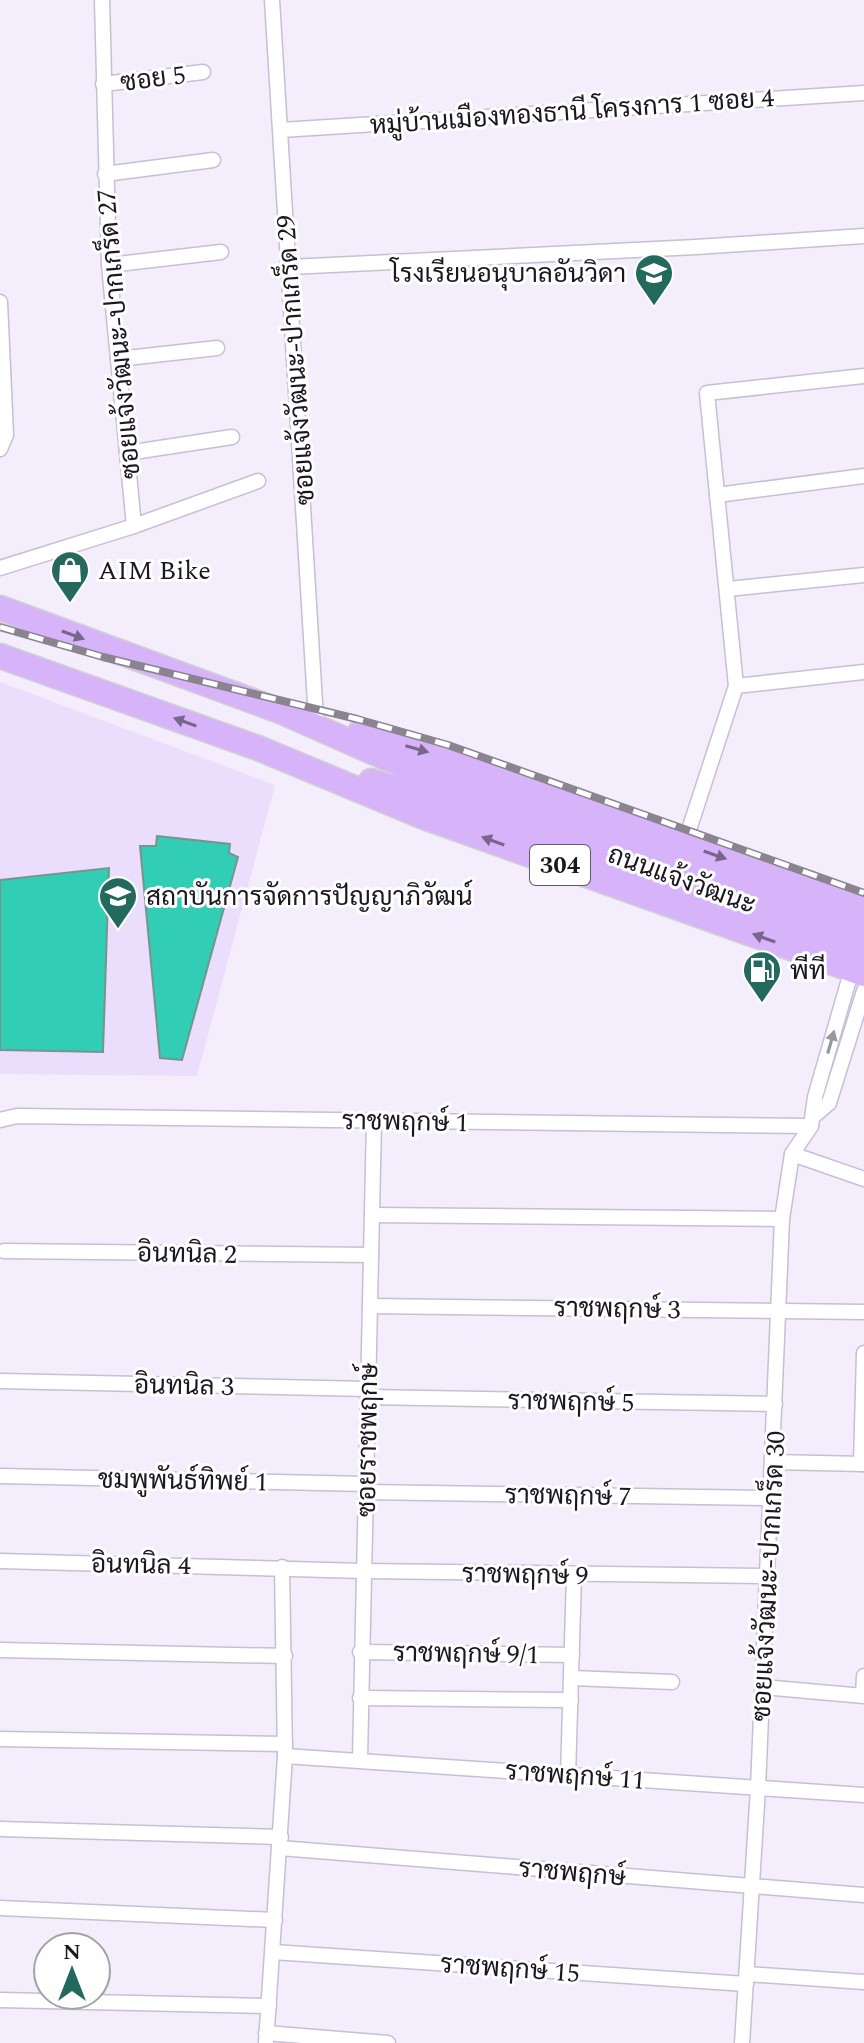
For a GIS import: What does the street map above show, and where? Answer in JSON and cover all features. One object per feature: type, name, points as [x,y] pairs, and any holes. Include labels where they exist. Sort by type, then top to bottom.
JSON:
[{"type":"main road","name":"ถนนแจ้งวัฒนะ","points":[[0,608],[280,711],[434,779],[700,882],[860,965]]},
{"type":"main road","name":"ถนนแจ้งวัฒนะ","points":[[0,656],[258,748],[424,817],[860,965]]},
{"type":"main road","name":"ถนนแจ้งวัฒนะ","points":[[280,711],[432,753],[864,907]]},
{"type":"main road","name":"ถนนแจ้งวัฒนะ","points":[[258,748],[864,931]]},
{"type":"street","name":"ซอยแจ้งวัฒนะ-ปากเกร็ด 27","points":[[102,0],[109,265],[134,526]]},
{"type":"street","name":"ซอยแจ้งวัฒนะ-ปากเกร็ด 29","points":[[272,0],[316,719]]},
{"type":"street","name":"ซอย 5","points":[[103,84],[203,72]]},
{"type":"street","name":"หมู่บ้านเมืองทองธานี โครงการ 1 ซอย 4","points":[[281,130],[864,93]]},
{"type":"street","points":[[105,174],[213,160]]},
{"type":"street","points":[[290,267],[864,236]]},
{"type":"street","points":[[109,265],[221,252]]},
{"type":"street","points":[[0,302],[6,435],[0,449]]},
{"type":"street","points":[[118,359],[217,348]]},
{"type":"street","points":[[684,845],[736,686],[707,393],[864,376]]},
{"type":"street","points":[[127,453],[232,437]]},
{"type":"street","points":[[717,495],[864,476]]},
{"type":"street","points":[[0,568],[134,526],[258,481]]},
{"type":"street","points":[[728,589],[864,575]]},
{"type":"street","points":[[736,686],[864,672]]},
{"type":"street","name":"ซอยแจ้งวัฒนะ-ปากเกร็ด 30","points":[[813,1121],[815,1097],[860,965]]},
{"type":"street","name":"ซอยแจ้งวัฒนะ-ปากเกร็ด 30","points":[[742,2043],[763,1687],[782,1219],[792,1154],[829,1103],[864,991]]},
{"type":"street","name":"ราชพฤกษ์ 1","points":[[0,1120],[17,1116],[374,1121],[813,1121]]},
{"type":"street","name":"ซอยราชพฤกษ์","points":[[360,1759],[374,1121]]},
{"type":"street","points":[[792,1154],[864,1179]]},
{"type":"street","points":[[372,1215],[782,1219]]},
{"type":"street","name":"อินทนิล 2","points":[[4,1251],[371,1255]]},
{"type":"street","name":"ราชพฤกษ์ 3","points":[[370,1306],[864,1312]]},
{"type":"street","points":[[773,1462],[862,1464],[864,1353]]},
{"type":"street","name":"อินทนิล 3","points":[[0,1381],[368,1393]]},
{"type":"street","name":"ราชพฤกษ์ 5","points":[[368,1393],[775,1404]]},
{"type":"street","name":"ชมพูพันธ์ทิพย์ 1","points":[[0,1476],[366,1488]]},
{"type":"street","name":"ราชพฤกษ์ 7","points":[[366,1488],[771,1498]]},
{"type":"street","name":"อินทนิล 4","points":[[0,1561],[282,1567]]},
{"type":"street","points":[[282,1567],[285,1750],[266,2038],[388,2043]]},
{"type":"street","name":"ราชพฤกษ์ 9","points":[[282,1567],[574,1575],[768,1576]]},
{"type":"street","name":"ราชพฤกษ์ 9/1","points":[[568,1776],[574,1575]]},
{"type":"street","points":[[0,1650],[285,1656]]},
{"type":"street","name":"ราชพฤกษ์ 9/1","points":[[360,1652],[572,1655]]},
{"type":"street","points":[[763,1687],[863,1696],[864,1676]]},
{"type":"street","points":[[572,1678],[672,1682]]},
{"type":"street","name":"ราชพฤกษ์ 9/1","points":[[360,1698],[571,1700]]},
{"type":"street","name":"ราชพฤกษ์ 11","points":[[0,1739],[285,1750],[568,1776],[864,1795]]},
{"type":"street","name":"ราชพฤกษ์","points":[[0,1829],[280,1843],[864,1895]]},
{"type":"street","points":[[0,1908],[275,1920]]},
{"type":"street","name":"ราชพฤกษ์ 15","points":[[273,1952],[746,1979],[864,1982]]},
{"type":"street","points":[[0,2000],[269,2006]]},
{"type":"shaded area","name":"สถาบันการจัดการปัญญาภิวัฒน์","points":[[0,682],[275,785],[197,1076],[0,1074]]},
{"type":"building","points":[[157,836],[230,844],[229,853],[238,857],[182,1060],[160,1058],[140,846],[156,846]]},
{"type":"building","points":[[109,868],[103,1052],[0,1050],[0,880]]},
{"type":"railway","points":[[0,627],[103,657],[357,719],[448,745],[864,893]]},
{"type":"place","name":"โรงเรียนอนุบาลอันวิดา","points":[[654,307]]},
{"type":"place","name":"AIM Bike","points":[[70,604]]},
{"type":"place","name":"สถาบันการจัดการปัญญาภิวัฒน์","points":[[118,930]]},
{"type":"place","name":"พีที","points":[[762,1004]]}]
